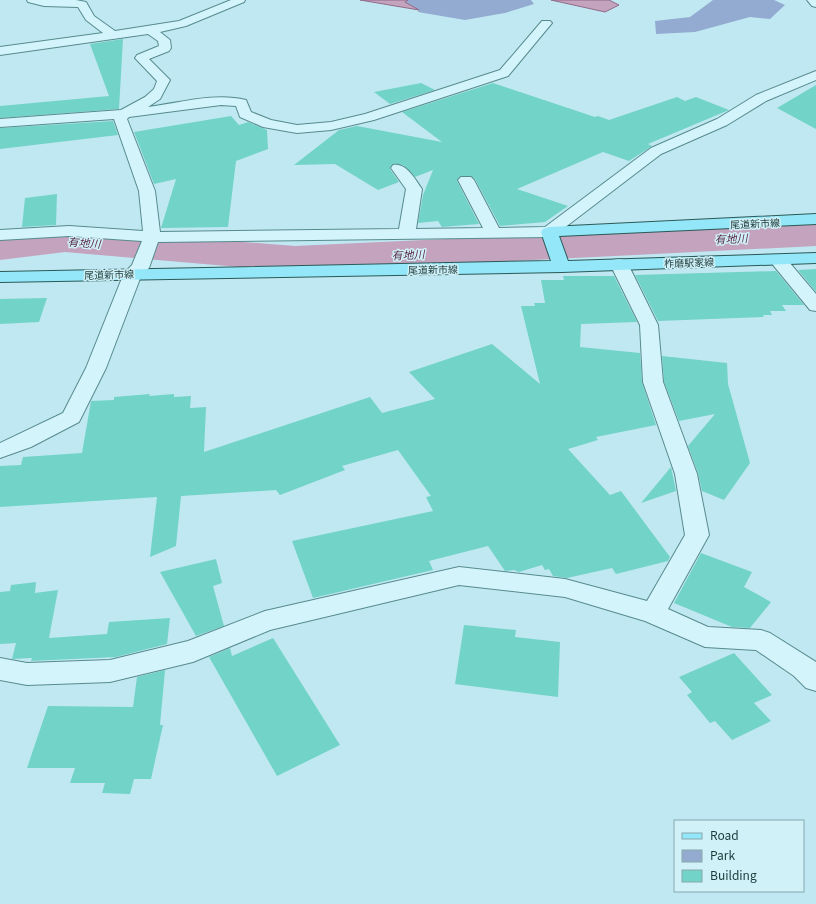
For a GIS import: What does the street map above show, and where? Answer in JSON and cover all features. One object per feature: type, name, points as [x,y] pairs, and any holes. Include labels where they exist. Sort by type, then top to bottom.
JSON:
[{"type":"main road","name":"尾道新市線","points":[[550,234],[609,227],[739,224],[816,219]]},
{"type":"main road","points":[[550,234],[560,264]]},
{"type":"main road","name":"柞磨駅家線","points":[[560,264],[619,264],[816,258]]},
{"type":"main road","name":"尾道新市線","points":[[0,277],[136,271],[560,264]]},
{"type":"street","points":[[32,0],[38,2],[70,2],[82,4],[84,12],[92,21],[113,35]]},
{"type":"street","points":[[0,51],[150,30],[182,24],[240,0]]},
{"type":"street","points":[[812,0],[816,4]]},
{"type":"street","points":[[0,123],[124,114],[221,101],[241,104],[245,114],[268,124],[297,129],[331,126],[370,117],[504,73],[546,23]]},
{"type":"street","points":[[0,451],[23,442],[72,416],[96,368],[136,271],[152,238],[147,191],[120,118],[124,114],[149,102],[160,90],[164,80],[141,58],[165,48],[164,40],[150,30]]},
{"type":"street","points":[[0,235],[70,230],[152,238],[493,231],[550,234],[656,151],[722,122],[761,98],[816,75]]},
{"type":"street","points":[[398,168],[414,189],[407,233]]},
{"type":"street","points":[[466,180],[493,231]]},
{"type":"street","points":[[778,260],[816,306]]},
{"type":"street","points":[[619,264],[649,325],[653,382],[686,474],[697,535],[653,613]]},
{"type":"street","points":[[0,669],[27,674],[110,670],[193,651],[265,621],[459,576],[565,588],[653,613],[705,637],[761,640],[804,668],[816,680]]},
{"type":"green space","points":[[408,0],[531,0],[534,4],[505,13],[465,20],[418,12],[419,10],[405,2]]},
{"type":"green space","points":[[713,0],[774,0],[785,5],[770,19],[750,17],[695,32],[656,34],[655,21],[690,17]]},
{"type":"shaded area","points":[[360,0],[408,0],[405,2],[419,10]]},
{"type":"shaded area","points":[[551,0],[609,0],[619,5],[605,12]]},
{"type":"building","points":[[123,39],[119,109],[0,118],[0,106],[109,96],[90,44]]},
{"type":"building","points":[[421,83],[435,90],[390,104],[374,92]]},
{"type":"building","points":[[493,83],[595,117],[598,116],[609,120],[677,97],[685,101],[696,97],[729,110],[648,144],[652,146],[629,161],[603,152],[517,189],[568,206],[545,222],[500,226],[475,179],[471,176],[461,176],[457,181],[479,224],[442,227],[438,221],[418,223],[423,195],[433,170],[415,177],[403,165],[393,164],[390,169],[399,182],[378,190],[335,164],[294,165],[339,130],[357,126],[442,142],[402,112]]},
{"type":"building","points":[[816,85],[816,129],[777,108]]},
{"type":"building","points":[[231,116],[239,125],[248,122],[267,130],[268,149],[236,161],[228,227],[161,228],[176,179],[154,184],[134,132]]},
{"type":"building","points":[[113,121],[118,135],[0,149],[0,128]]},
{"type":"building","points":[[57,194],[56,225],[22,227],[25,198]]},
{"type":"building","points":[[816,269],[816,292],[798,270]]},
{"type":"building","points":[[776,271],[804,305],[782,305],[786,311],[770,311],[772,315],[763,315],[764,317],[658,321],[635,275]]},
{"type":"building","points":[[563,276],[614,276],[637,322],[581,324],[580,347],[640,353],[642,382],[656,425],[596,437],[598,440],[568,449],[610,495],[621,491],[670,557],[668,561],[616,574],[612,568],[567,578],[553,576],[549,569],[545,570],[542,565],[519,572],[514,570],[505,571],[488,546],[429,561],[433,570],[313,598],[292,541],[433,511],[426,497],[431,496],[398,450],[342,466],[345,470],[280,495],[276,490],[181,496],[176,546],[150,557],[157,497],[0,507],[0,466],[21,465],[23,457],[82,453],[91,401],[114,400],[114,397],[150,394],[149,396],[174,394],[174,397],[191,396],[190,408],[206,407],[204,452],[370,397],[382,413],[435,399],[409,372],[492,344],[540,384],[521,306],[535,306],[534,303],[545,303],[541,280],[564,280]]},
{"type":"building","points":[[47,298],[39,322],[0,324],[0,299]]},
{"type":"building","points":[[662,356],[727,363],[728,384],[750,463],[724,500],[702,491],[698,473],[688,446],[715,414],[679,421],[664,382]]},
{"type":"building","points":[[671,467],[676,491],[641,503]]},
{"type":"building","points":[[701,553],[752,572],[744,587],[771,602],[750,628],[732,627],[674,603]]},
{"type":"building","points":[[216,559],[222,583],[213,586],[224,626],[196,636],[160,572]]},
{"type":"building","points":[[36,582],[35,593],[58,590],[49,638],[107,634],[109,622],[170,618],[167,644],[116,657],[31,661],[32,658],[12,659],[16,643],[0,644],[0,592],[10,591],[11,585]]},
{"type":"building","points":[[464,625],[516,630],[515,637],[560,642],[558,697],[455,684]]},
{"type":"building","points":[[273,638],[340,745],[277,776],[209,657],[230,648],[232,656]]},
{"type":"building","points":[[734,653],[772,695],[754,703],[771,721],[732,740],[715,721],[710,723],[687,695],[692,692],[679,677]]},
{"type":"building","points":[[165,670],[160,725],[163,725],[151,779],[134,779],[130,794],[102,793],[105,783],[70,783],[75,768],[27,768],[48,706],[133,707],[137,677]]},
{"type":"waterway","name":"有地川","points":[[0,247],[65,240],[295,259],[816,234]]}]
